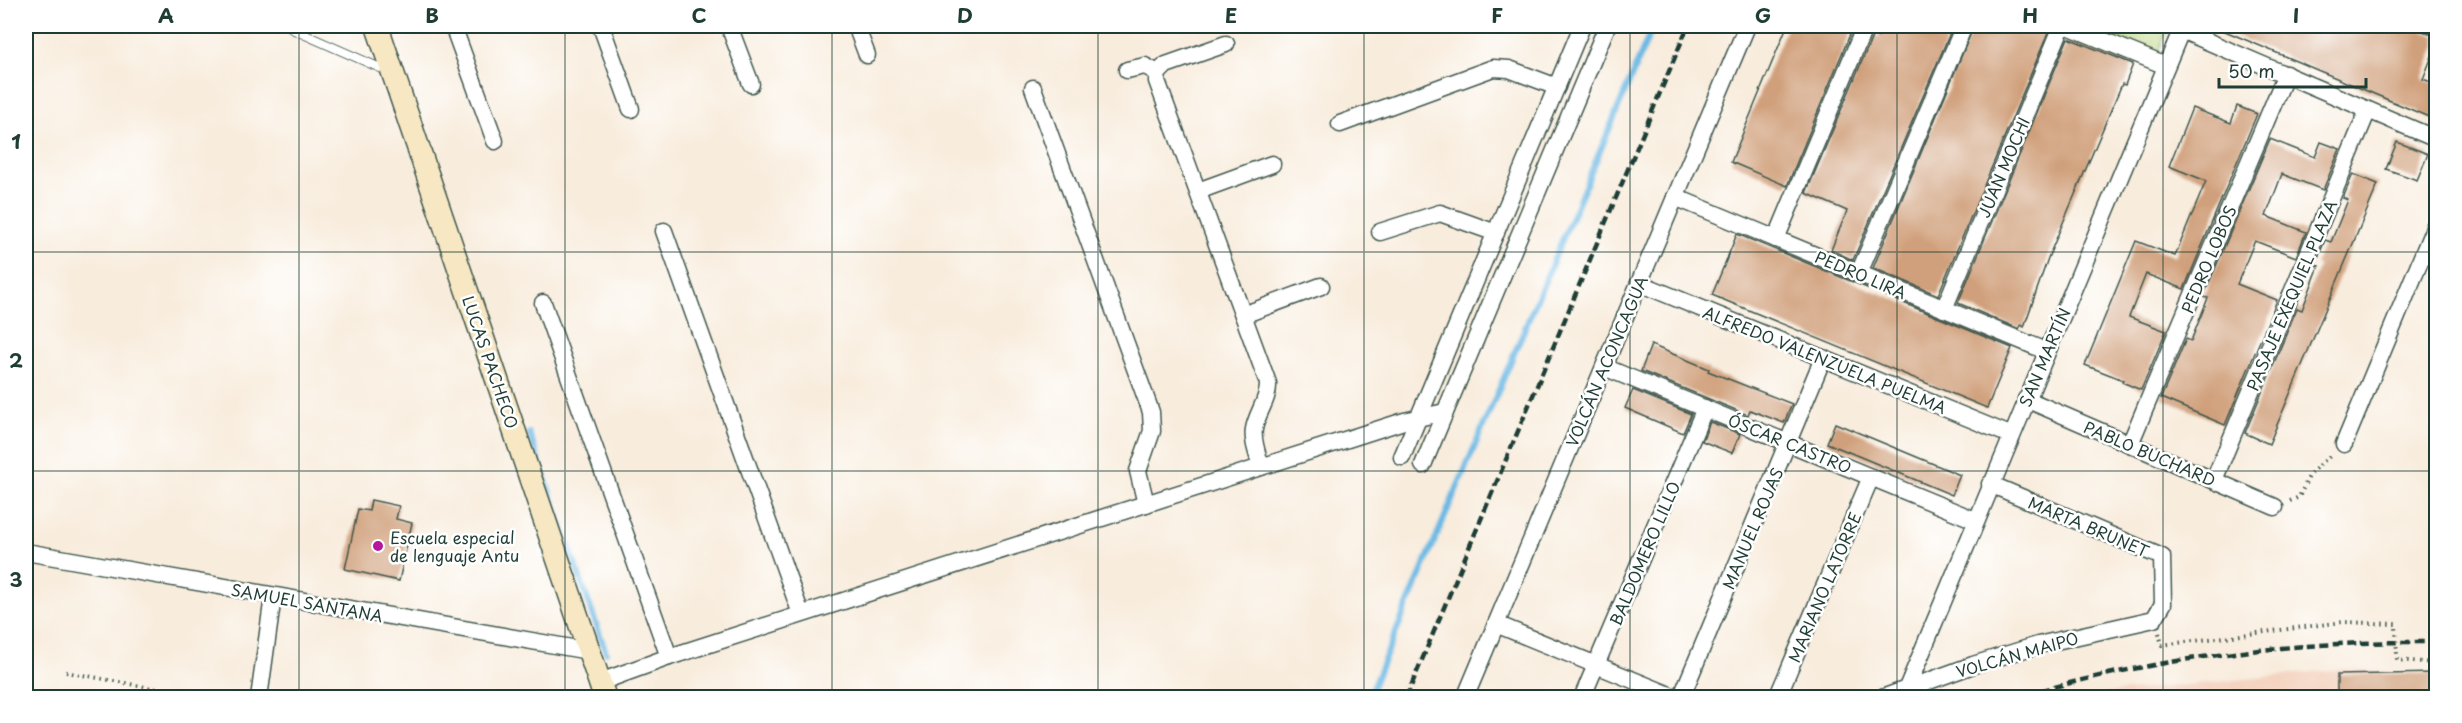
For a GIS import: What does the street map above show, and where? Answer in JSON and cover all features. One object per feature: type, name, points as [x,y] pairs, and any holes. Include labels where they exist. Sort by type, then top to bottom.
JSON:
[{"type":"main road","name":"LUCAS PACHECO","points":[[377,26],[602,690]]},
{"type":"street","points":[[453,26],[495,141]]},
{"type":"street","points":[[600,26],[631,109]]},
{"type":"street","points":[[729,26],[751,84]]},
{"type":"street","points":[[856,26],[867,55]]},
{"type":"street","points":[[1402,457],[1582,26]]},
{"type":"street","points":[[1423,465],[1607,26]]},
{"type":"street","name":"VOLCÁN ACONCAGUA","points":[[1465,698],[1748,26]]},
{"type":"street","points":[[1776,239],[1865,26]]},
{"type":"street","points":[[1859,273],[1964,26]]},
{"type":"street","name":"JUAN MOCHI","points":[[1944,309],[2062,26]]},
{"type":"street","points":[[2068,26],[2166,66]]},
{"type":"street","points":[[2182,28],[2436,139]]},
{"type":"street","name":"SAN MARTÍN","points":[[1907,688],[2010,435],[2182,28]]},
{"type":"street","points":[[1226,44],[1166,65],[1158,73],[1157,81],[1268,382],[1268,396],[1253,434],[1261,467]]},
{"type":"street","points":[[1127,70],[1145,66],[1158,73]]},
{"type":"street","points":[[1340,124],[1493,68],[1509,69],[1557,87]]},
{"type":"street","name":"PEDRO LOBOS","points":[[2130,444],[2286,74]]},
{"type":"street","points":[[1033,88],[1151,412],[1152,431],[1138,471],[1146,504]]},
{"type":"street","name":"PASAJE EXEQUIEL PLAZA","points":[[2214,480],[2368,110]]},
{"type":"street","points":[[1198,191],[1272,164]]},
{"type":"street","name":"PEDRO LIRA","points":[[1675,197],[2046,351]]},
{"type":"street","points":[[1380,232],[1440,213],[1496,234]]},
{"type":"street","points":[[2344,444],[2436,223]]},
{"type":"street","points":[[664,231],[801,614]]},
{"type":"street","name":"ALFREDO VALENZUELA PUELMA","points":[[1639,283],[2010,435]]},
{"type":"street","points":[[1243,315],[1321,286]]},
{"type":"street","points":[[543,303],[669,657]]},
{"type":"street","name":"MANUEL ROJAS","points":[[1679,698],[1823,358]]},
{"type":"street","name":"ÓSCAR CASTRO","points":[[1604,367],[1975,520]]},
{"type":"street","name":"PABLO BUCHARD","points":[[2026,399],[2275,507]]},
{"type":"street","name":"BALDOMERO LILLO","points":[[1582,698],[1705,408]]},
{"type":"street","points":[[602,690],[669,657],[1421,416],[1445,412]]},
{"type":"street","name":"MARIANO LATORRE","points":[[1777,698],[1871,477]]},
{"type":"street","name":"MARTA BRUNET","points":[[1990,484],[2162,557],[2163,604],[2154,619]]},
{"type":"street","name":"SAMUEL SANTANA","points":[[26,552],[589,651]]},
{"type":"street","points":[[259,698],[273,596]]},
{"type":"street","name":"VOLCÁN MAIPO","points":[[1882,698],[1972,665],[2038,645],[2154,619]]},
{"type":"street","points":[[1496,624],[1679,698]]},
{"type":"lane","points":[[289,26],[393,73]]},
{"type":"path","points":[[2275,507],[2299,497],[2310,474],[2344,444]]},
{"type":"path","points":[[2154,619],[2162,645],[2343,622],[2396,624],[2397,660],[2436,663]]},
{"type":"path","points":[[66,672],[205,698]]},
{"type":"shaded area","points":[[2343,669],[2436,676],[2436,697],[2095,698],[2098,694]]},
{"type":"green space","points":[[2088,26],[2169,26],[2157,55]]},
{"type":"building","points":[[1787,26],[1853,27],[1787,186],[1731,162]]},
{"type":"building","points":[[1883,26],[1953,26],[1853,260],[1831,250],[1847,211],[1806,193],[1873,35],[1878,37]]},
{"type":"building","points":[[1974,26],[2051,26],[1938,295],[1873,268]]},
{"type":"building","points":[[2213,26],[2409,26],[2436,36],[2436,46],[2423,79],[2436,84],[2436,120]]},
{"type":"building","points":[[2068,38],[2133,64],[2125,85],[2122,84],[2048,258],[2024,327],[2021,325],[2019,329],[1958,303]]},
{"type":"building","points":[[2237,106],[2257,114],[2184,289],[2146,274],[2129,317],[2166,331],[2141,390],[2085,365],[2136,241],[2175,256],[2206,181],[2169,166],[2192,108],[2231,123]]},
{"type":"building","points":[[2270,139],[2315,157],[2321,142],[2340,149],[2323,190],[2282,174],[2266,216],[2306,232],[2296,257],[2255,241],[2253,245],[2237,284],[2277,300],[2225,425],[2161,398],[2186,339],[2191,341],[2208,298],[2203,297]]},
{"type":"building","points":[[2397,142],[2428,154],[2417,180],[2386,169]]},
{"type":"building","points":[[2353,174],[2378,184],[2269,444],[2245,433],[2297,308],[2302,310],[2319,266],[2315,265],[2325,240],[2331,242],[2348,200],[2343,198]]},
{"type":"building","points":[[1737,234],[2012,348],[1987,408],[1712,295]]},
{"type":"building","points":[[1651,345],[1709,369],[1708,371],[1792,404],[1784,423],[1750,410],[1748,415],[1641,371]]},
{"type":"building","points":[[1633,390],[1691,414],[1683,433],[1625,408]]},
{"type":"building","points":[[1710,422],[1740,434],[1732,453],[1702,441]]},
{"type":"building","points":[[1835,423],[1960,475],[1952,495],[1827,443]]},
{"type":"building","name":"Escuela especial de lenguaje Antu","points":[[371,500],[399,506],[396,519],[412,523],[399,581],[345,569],[358,509],[369,511]]},
{"type":"building","points":[[2436,673],[2436,698],[2337,698],[2337,675]]},
{"type":"waterway","points":[[1368,698],[1653,26]]},
{"type":"waterway","points":[[529,433],[606,652]]},
{"type":"waterway","points":[[619,689],[622,698]]},
{"type":"railway","points":[[1406,698],[1688,26]]},
{"type":"railway","points":[[2015,698],[2119,672],[2224,654],[2276,648],[2383,642],[2436,642]]},
{"type":"place","name":"Escuela especial de lenguaje Antu","points":[[378,546]]}]
